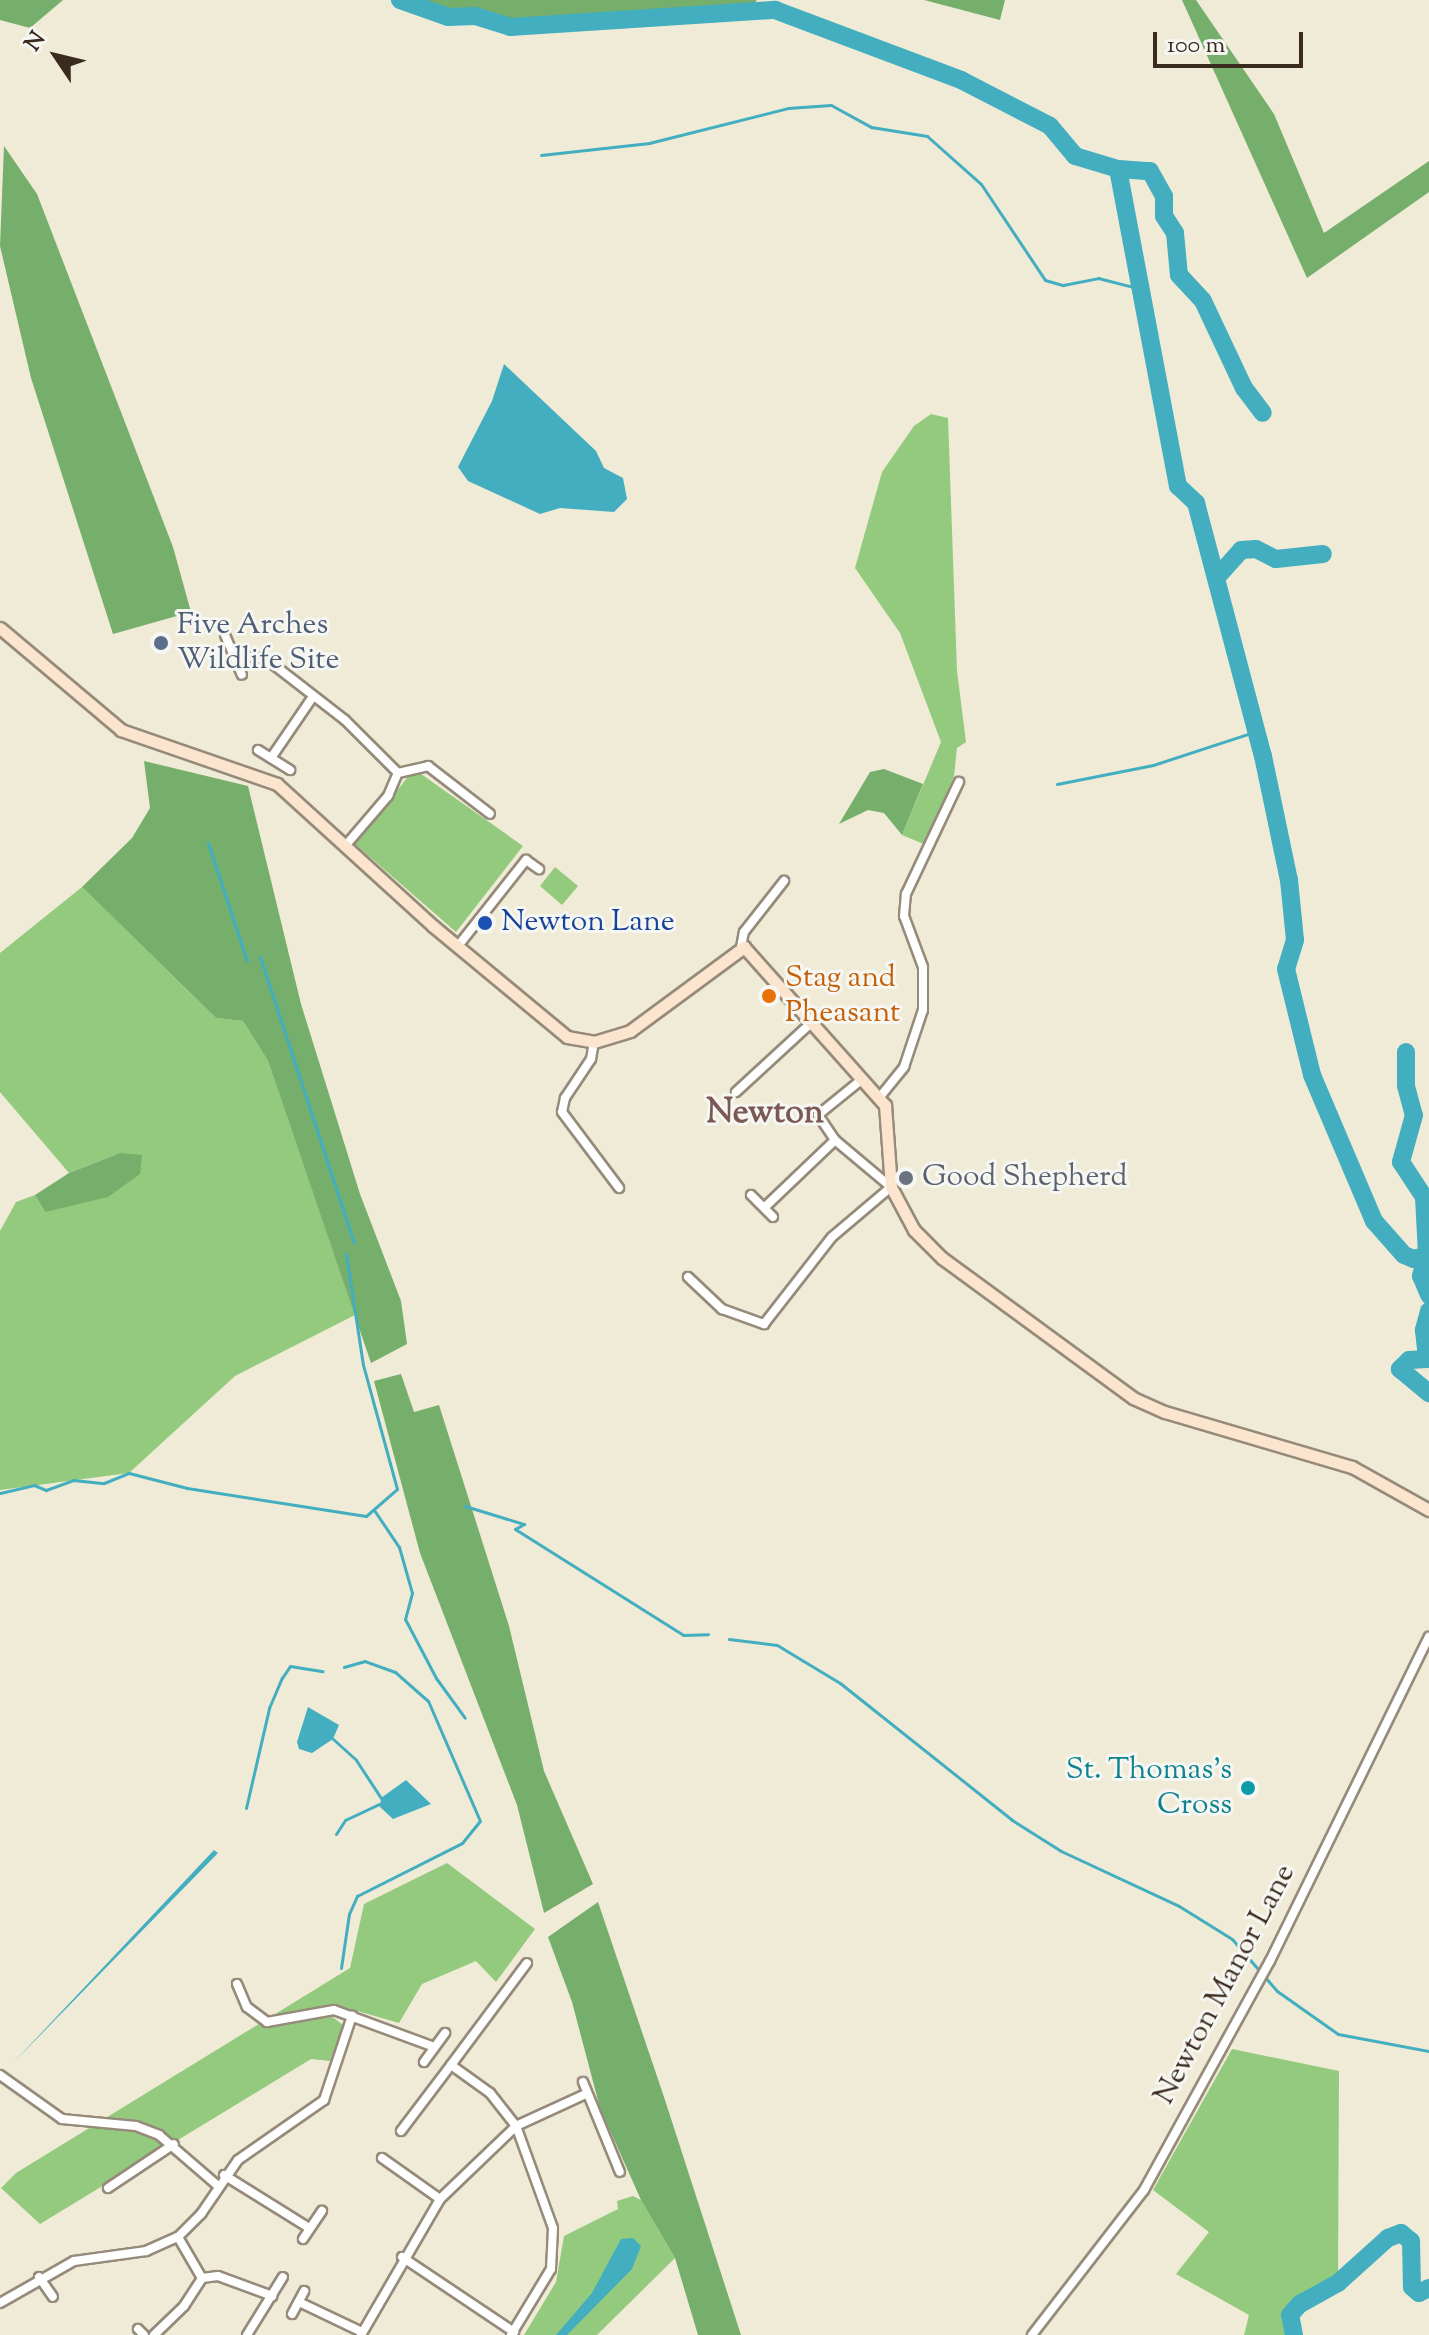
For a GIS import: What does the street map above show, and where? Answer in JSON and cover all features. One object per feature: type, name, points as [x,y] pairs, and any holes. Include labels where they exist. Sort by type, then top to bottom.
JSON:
[{"type":"street","points":[[0,628],[85,702],[146,743],[246,770],[277,784],[556,1031],[575,1041],[594,1042],[630,1031],[744,948]]},
{"type":"street","points":[[225,635],[242,675]]},
{"type":"street","points":[[235,656],[265,658],[312,698],[345,720],[398,773]]},
{"type":"street","points":[[271,758],[312,698]]},
{"type":"street","points":[[258,750],[290,770]]},
{"type":"street","points":[[398,773],[428,766],[490,814]]},
{"type":"street","points":[[346,845],[388,796],[398,773]]},
{"type":"street","points":[[879,1098],[904,1067],[923,1010],[923,967],[904,916],[906,894],[959,782]]},
{"type":"street","points":[[458,946],[526,860],[539,869]]},
{"type":"street","points":[[784,881],[744,932],[744,948],[879,1098],[888,1118],[891,1187]]},
{"type":"street","points":[[736,1092],[810,1024]]},
{"type":"street","points":[[594,1042],[591,1059],[565,1098],[562,1112],[619,1188]]},
{"type":"street","points":[[861,1080],[818,1115],[835,1140],[891,1187],[914,1230],[942,1258],[1133,1398],[1352,1467],[1429,1510]]},
{"type":"street","points":[[765,1207],[835,1140]]},
{"type":"street","points":[[688,1277],[722,1309],[764,1324],[832,1237],[891,1187]]},
{"type":"street","points":[[751,1195],[773,1217]]},
{"type":"street","name":"Newton Manor Lane","points":[[1032,2335],[1144,2190],[1261,1979],[1429,1637]]},
{"type":"street","points":[[401,2131],[527,1963]]},
{"type":"street","points":[[237,1984],[247,2007],[267,2022],[334,2010],[434,2047]]},
{"type":"street","points":[[0,2303],[39,2277],[74,2261],[146,2251],[178,2237],[201,2214],[224,2175],[324,2100],[352,2016]]},
{"type":"street","points":[[424,2062],[445,2033]]},
{"type":"street","points":[[402,2257],[512,2334],[544,2285],[553,2247],[541,2184],[516,2126],[490,2093],[451,2065]]},
{"type":"street","points":[[0,2075],[62,2119],[136,2126],[174,2144],[217,2185]]},
{"type":"street","points":[[583,2082],[620,2172]]},
{"type":"street","points":[[299,2302],[361,2334],[402,2257],[440,2199],[516,2126],[586,2094]]},
{"type":"street","points":[[108,2188],[174,2144]]},
{"type":"street","points":[[382,2158],[440,2199]]},
{"type":"street","points":[[224,2175],[309,2228]]},
{"type":"street","points":[[303,2239],[322,2211]]},
{"type":"street","points":[[178,2237],[202,2278]]},
{"type":"street","points":[[202,2278],[218,2276],[272,2296]]},
{"type":"street","points":[[39,2277],[53,2297]]},
{"type":"street","points":[[247,2335],[283,2277]]},
{"type":"street","points":[[154,2335],[184,2306],[202,2278]]},
{"type":"street","points":[[292,2314],[304,2291]]},
{"type":"green space","points":[[0,0],[63,0],[30,28],[0,20]]},
{"type":"green space","points":[[403,0],[757,0],[744,16],[656,16],[510,27],[475,16],[448,17]]},
{"type":"green space","points":[[924,0],[1005,0],[1000,20]]},
{"type":"green space","points":[[1182,0],[1196,0],[1274,114],[1324,233],[1429,161],[1429,192],[1307,278]]},
{"type":"green space","points":[[4,146],[37,194],[173,547],[191,612],[113,634],[31,378],[0,246]]},
{"type":"green space","points":[[931,414],[948,418],[957,671],[966,742],[957,748],[954,776],[926,845],[902,835],[941,742],[900,633],[855,568],[882,472],[914,426]]},
{"type":"green space","points":[[144,761],[248,786],[301,1004],[360,1194],[401,1301],[407,1344],[371,1363],[268,1061],[243,1021],[216,1018],[82,887],[132,838],[150,808]]},
{"type":"green space","points":[[414,769],[523,846],[456,932],[355,844]]},
{"type":"green space","points":[[884,769],[923,784],[902,835],[884,813],[868,810],[839,824],[870,772]]},
{"type":"green space","points":[[555,867],[578,886],[562,905],[540,886]]},
{"type":"green space","points":[[82,887],[216,1018],[243,1021],[268,1061],[355,1315],[235,1376],[129,1473],[0,1490],[0,1231],[16,1202],[35,1195],[45,1212],[120,1153],[69,1173],[0,1092],[0,953]]},
{"type":"green space","points":[[120,1153],[142,1155],[140,1174],[108,1197],[45,1212],[35,1195],[69,1173]]},
{"type":"green space","points":[[401,1374],[414,1412],[439,1405],[509,1626],[544,1771],[593,1884],[544,1913],[517,1805],[420,1553],[374,1381]]},
{"type":"green space","points":[[447,1863],[535,1929],[496,1982],[476,1961],[422,1984],[399,2023],[333,2004],[327,2013],[343,2025],[330,2061],[311,2059],[40,2224],[1,2188],[16,2173],[350,1968],[364,1904]]},
{"type":"green space","points":[[598,1902],[741,2335],[698,2335],[675,2258],[641,2200],[600,2108],[572,2002],[548,1937]]},
{"type":"green space","points":[[1232,2049],[1339,2071],[1338,2283],[1300,2304],[1290,2316],[1294,2335],[1244,2335],[1249,2315],[1176,2274],[1209,2232],[1153,2190]]},
{"type":"green space","points":[[633,2196],[641,2200],[675,2258],[597,2335],[524,2335],[556,2282],[564,2236],[618,2209],[617,2201]]},
{"type":"water","points":[[504,364],[596,451],[604,468],[623,478],[627,499],[614,512],[560,508],[540,514],[468,481],[458,467],[492,401]]},
{"type":"water","points":[[308,1707],[339,1725],[333,1739],[312,1753],[299,1749],[297,1742]]},
{"type":"water","points":[[406,1780],[431,1804],[393,1819],[380,1807],[381,1798]]},
{"type":"water","points":[[214,1850],[218,1853],[12,2064]]},
{"type":"water","points":[[633,2238],[641,2246],[632,2269],[567,2335],[556,2335],[592,2293],[621,2239]]},
{"type":"waterway","points":[[400,0],[448,17],[475,16],[510,27],[775,10],[961,80],[1050,126],[1075,156],[1118,169],[1178,486],[1196,503],[1263,756],[1289,880],[1295,940],[1286,969],[1312,1075],[1374,1221],[1404,1255],[1414,1259],[1427,1255],[1421,1276],[1429,1295]]},
{"type":"waterway","points":[[541,155],[649,143],[788,108],[831,105],[871,127],[927,136],[981,184],[1045,280],[1063,285],[1098,278],[1141,289]]},
{"type":"waterway","points":[[1118,169],[1150,171],[1164,196],[1164,216],[1175,233],[1179,275],[1203,301],[1244,388],[1263,413]]},
{"type":"waterway","points":[[1217,577],[1241,550],[1256,549],[1276,559],[1323,554]]},
{"type":"waterway","points":[[1057,784],[1153,765],[1257,731]]},
{"type":"waterway","points":[[208,843],[247,961]]},
{"type":"waterway","points":[[260,957],[354,1243]]},
{"type":"waterway","points":[[1406,1052],[1406,1086],[1414,1115],[1401,1162],[1424,1197],[1427,1255]]},
{"type":"waterway","points":[[0,1493],[34,1485],[46,1490],[73,1480],[104,1483],[129,1473],[187,1488],[366,1516],[397,1489],[363,1365],[346,1254]]},
{"type":"waterway","points":[[1429,1311],[1424,1330],[1427,1359],[1409,1360],[1400,1369],[1429,1393]]},
{"type":"waterway","points":[[465,1506],[524,1524],[515,1529],[683,1635],[708,1634]]},
{"type":"waterway","points":[[374,1510],[399,1547],[412,1593],[405,1619],[436,1678],[465,1718]]},
{"type":"waterway","points":[[729,1639],[777,1645],[840,1683],[1012,1820],[1061,1851],[1179,1906],[1232,1939],[1277,1991],[1338,2034],[1429,2051]]},
{"type":"waterway","points":[[341,1968],[349,1914],[357,1896],[462,1843],[480,1821],[428,1701],[395,1672],[365,1661],[344,1667]]},
{"type":"waterway","points":[[246,1808],[269,1708],[282,1678],[290,1666],[323,1671]]},
{"type":"waterway","points":[[333,1739],[356,1760],[381,1798]]},
{"type":"waterway","points":[[336,1834],[345,1820],[380,1804]]},
{"type":"waterway","points":[[1294,2335],[1290,2315],[1300,2304],[1338,2283],[1388,2238],[1401,2233],[1411,2241],[1412,2287],[1419,2293],[1429,2288]]},
{"type":"place","name":"Five Arches Wildlife Site","points":[[161,643]]},
{"type":"place","name":"Newton Lane","points":[[485,923]]},
{"type":"place","name":"Stag and Pheasant","points":[[769,996]]},
{"type":"place","name":"Good Shepherd","points":[[906,1178]]},
{"type":"place","name":"St. Thomas's Cross","points":[[1248,1788]]},
{"type":"district","name":"Newton","points":[[765,1114]]}]
